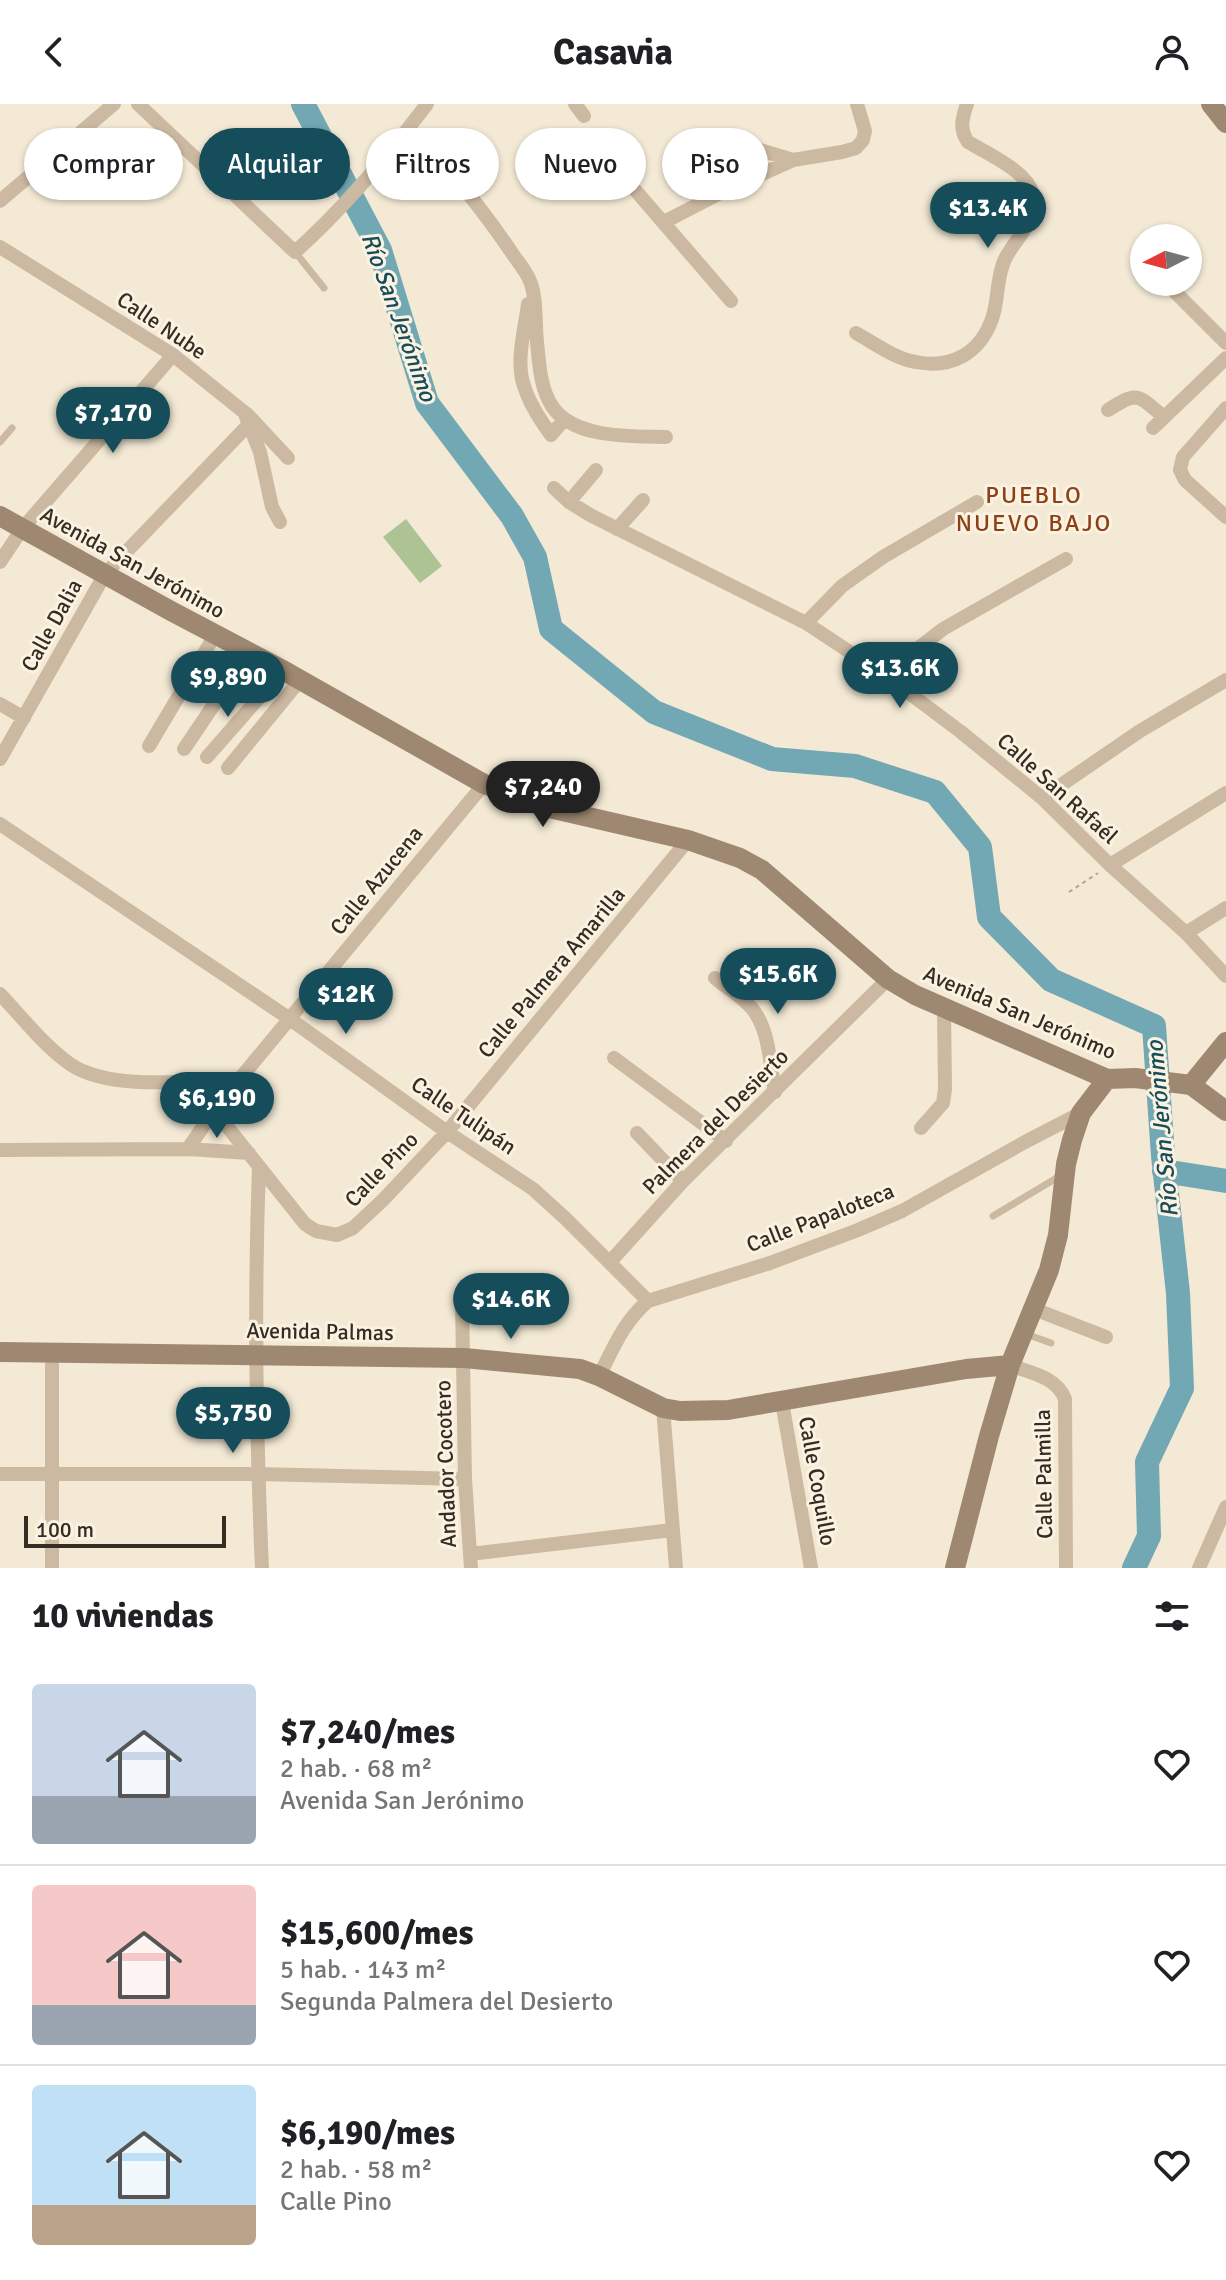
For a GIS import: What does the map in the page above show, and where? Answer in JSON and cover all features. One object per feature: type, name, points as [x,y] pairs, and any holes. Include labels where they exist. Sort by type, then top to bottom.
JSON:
[{"type":"street","points":[[0,201],[114,104]]},
{"type":"street","points":[[409,128],[427,104]]},
{"type":"street","points":[[664,222],[793,160],[856,148],[863,140],[865,131],[857,104]]},
{"type":"street","points":[[856,333],[915,362],[952,361],[973,351],[984,339],[994,316],[1004,261],[1033,215],[1034,204],[1033,192],[1020,173],[968,142],[961,130],[967,104]]},
{"type":"street","points":[[1211,104],[1226,123]]},
{"type":"street","points":[[140,105],[295,252],[366,179]]},
{"type":"street","points":[[768,152],[793,160]]},
{"type":"street","points":[[473,200],[531,282],[544,389],[552,407],[564,420],[581,427],[619,436],[666,437]]},
{"type":"street","points":[[644,200],[731,301]]},
{"type":"street","name":"Calle Nube","points":[[0,247],[173,355],[249,419],[288,458]]},
{"type":"street","points":[[531,282],[521,362],[522,378],[531,404],[551,435],[564,420]]},
{"type":"street","points":[[1179,296],[1226,343]]},
{"type":"street","points":[[0,562],[22,529],[173,355]]},
{"type":"street","points":[[1108,410],[1135,396],[1143,400],[1158,423],[1226,358]]},
{"type":"street","points":[[1226,408],[1183,457],[1180,470],[1185,480],[1226,517]]},
{"type":"street","points":[[249,419],[265,469],[269,496],[280,522]]},
{"type":"street","name":"Calle Dalia","points":[[0,759],[105,574],[249,419]]},
{"type":"street","points":[[569,502],[596,470]]},
{"type":"street","name":"Calle San Rafaél","points":[[554,488],[569,502],[617,529],[806,623],[889,678],[1042,798],[1186,933],[1226,976]]},
{"type":"street","points":[[617,529],[643,500]]},
{"type":"street","points":[[806,623],[842,586],[872,564],[977,502]]},
{"type":"street","name":"Avenida San Jerónimo","points":[[0,516],[484,784],[545,807],[688,840],[740,858],[762,870],[888,979],[944,1009],[1107,1079],[1135,1078],[1184,1083]]},
{"type":"street","points":[[889,678],[912,653],[943,629],[1066,559]]},
{"type":"street","points":[[149,746],[215,635]]},
{"type":"street","points":[[184,749],[251,654]]},
{"type":"street","points":[[207,757],[281,669]]},
{"type":"street","points":[[228,768],[300,680]]},
{"type":"street","points":[[1042,798],[1140,731],[1226,680]]},
{"type":"street","points":[[0,704],[24,718]]},
{"type":"street","name":"Calle Azucena","points":[[188,1149],[214,1110],[484,784]]},
{"type":"street","points":[[1110,865],[1226,793]]},
{"type":"street","name":"Calle Tulipán","points":[[0,824],[290,1019],[447,1132],[533,1189],[648,1301]]},
{"type":"street","name":"Calle Palmera Amarilla","points":[[447,1132],[688,840]]},
{"type":"street","points":[[1186,933],[1226,908]]},
{"type":"street","points":[[715,978],[756,1013],[762,1025],[775,1092]]},
{"type":"street","name":"Palmera del Desierto","points":[[610,1262],[683,1181],[888,979]]},
{"type":"street","points":[[0,994],[56,1052],[88,1074],[135,1082],[242,1079]]},
{"type":"street","points":[[921,1128],[943,1103],[944,1009]]},
{"type":"street","points":[[1226,1042],[1184,1083],[1226,1111]]},
{"type":"street","points":[[614,1058],[726,1141]]},
{"type":"street","points":[[955,1568],[1010,1365],[1049,1270],[1058,1235],[1068,1154],[1081,1113],[1081,1086],[1075,1067]]},
{"type":"street","points":[[1081,1113],[1107,1079]]},
{"type":"street","name":"Calle Pino","points":[[214,1110],[305,1224],[316,1231],[337,1235],[353,1228],[447,1132]]},
{"type":"street","name":"Calle Papaloteca","points":[[648,1301],[770,1263],[902,1211],[1081,1113]]},
{"type":"street","points":[[637,1133],[683,1181]]},
{"type":"street","points":[[0,1150],[188,1149],[249,1153]]},
{"type":"street","points":[[259,1167],[255,1272],[262,1568]]},
{"type":"street","name":"Andador Cocotero","points":[[462,1301],[465,1479],[470,1561]]},
{"type":"street","points":[[599,1376],[624,1327],[648,1301]]},
{"type":"street","points":[[1034,1309],[1106,1337]]},
{"type":"street","name":"Avenida Palmas","points":[[0,1352],[464,1358],[580,1369],[663,1408],[700,1412],[782,1402],[966,1369],[1010,1365]]},
{"type":"street","points":[[52,1353],[52,1568]]},
{"type":"street","name":"Calle Palmilla","points":[[1010,1365],[1051,1381],[1065,1399],[1066,1568]]},
{"type":"street","name":"Calle Coquillo","points":[[782,1402],[811,1568]]},
{"type":"street","points":[[663,1408],[676,1568]]},
{"type":"street","points":[[0,1474],[258,1474],[465,1479]]},
{"type":"street","points":[[1199,1568],[1226,1507]]},
{"type":"street","points":[[470,1561],[672,1530]]},
{"type":"lane","points":[[295,252],[324,288]]},
{"type":"lane","points":[[0,442],[12,428]]},
{"type":"lane","points":[[993,1216],[1065,1172]]},
{"type":"lane","points":[[1024,1333],[1051,1343]]},
{"type":"path","points":[[1069,892],[1110,865]]},
{"type":"green space","points":[[406,519],[442,566],[420,583],[383,537]]},
{"type":"waterway","name":"Río San Jerónimo","points":[[303,104],[380,250],[427,403],[512,516],[535,557],[551,629],[654,712],[772,759],[855,766],[935,792],[980,847],[989,917],[1051,980],[1154,1026],[1163,1156],[1178,1293],[1182,1388],[1147,1462],[1149,1536],[1134,1568]]},
{"type":"waterway","points":[[1164,1171],[1226,1181]]},
{"type":"district","name":"PUEBLO NUEVO BAJO","points":[[1034,509]]}]
